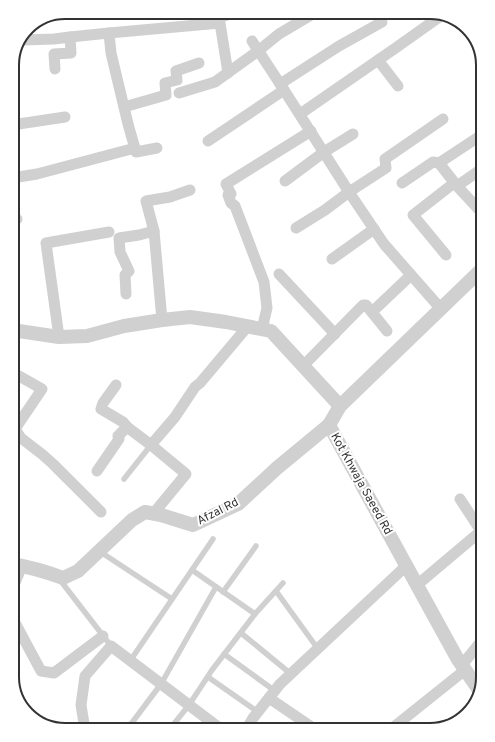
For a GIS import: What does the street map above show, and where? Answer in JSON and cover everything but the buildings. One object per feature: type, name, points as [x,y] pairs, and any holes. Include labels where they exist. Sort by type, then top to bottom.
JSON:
[{"type":"street","points":[[26,40],[54,39],[108,33],[209,19]]},
{"type":"street","points":[[223,19],[228,73]]},
{"type":"street","points":[[179,93],[215,82],[280,34],[305,19]]},
{"type":"street","points":[[300,114],[436,19]]},
{"type":"street","points":[[208,141],[339,46],[382,22]]},
{"type":"street","points":[[108,33],[111,53],[136,152],[157,148]]},
{"type":"street","points":[[55,69],[54,54],[71,53],[70,37]]},
{"type":"street","points":[[252,41],[384,244],[441,309]]},
{"type":"street","points":[[378,60],[398,86]]},
{"type":"street","points":[[124,107],[166,95],[165,83],[177,80],[176,70],[199,63]]},
{"type":"street","points":[[19,124],[65,117]]},
{"type":"street","points":[[296,228],[386,168],[385,159],[443,119]]},
{"type":"street","points":[[262,329],[267,308],[264,282],[234,206],[230,203],[228,196],[231,194],[226,184],[311,131]]},
{"type":"street","points":[[285,180],[324,152],[336,146],[353,134]]},
{"type":"street","points":[[402,183],[433,162],[438,163],[476,139]]},
{"type":"street","points":[[19,177],[37,174],[135,148]]},
{"type":"street","points":[[438,163],[476,206]]},
{"type":"street","points":[[446,255],[413,215],[456,184],[476,172]]},
{"type":"street","points":[[162,320],[154,232],[146,201],[170,197],[190,190]]},
{"type":"street","points":[[332,259],[374,229]]},
{"type":"street","points":[[59,337],[46,243],[109,232]]},
{"type":"street","points":[[126,294],[125,275],[128,271],[120,252],[119,238],[154,232]]},
{"type":"street","points":[[279,274],[334,334]]},
{"type":"street","points":[[372,312],[412,275]]},
{"type":"street","points":[[19,331],[59,337],[87,336],[124,326],[190,317],[226,322],[271,331],[340,406],[476,275]]},
{"type":"street","points":[[303,366],[363,305],[366,305],[387,331]]},
{"type":"street","points":[[151,445],[175,417],[195,387],[248,326]]},
{"type":"street","points":[[19,376],[42,389],[19,423]]},
{"type":"street","points":[[116,385],[101,409],[122,422],[186,474],[153,514]]},
{"type":"street","name":"Kot Khwaja Saeed Rd","points":[[340,406],[329,425],[406,566],[464,668],[476,684]]},
{"type":"street","name":"Afzal Rd","points":[[19,566],[63,578],[78,572],[132,520],[145,512],[161,515],[193,525],[238,504],[277,468],[329,425]]},
{"type":"street","points":[[98,470],[119,439],[118,436],[127,427]]},
{"type":"street","points":[[19,435],[53,464],[101,512]]},
{"type":"street","points":[[460,499],[476,523]]},
{"type":"street","points":[[417,585],[476,535]]},
{"type":"street","points":[[251,723],[280,684],[406,566]]},
{"type":"street","points":[[19,630],[41,671],[54,673],[103,636]]},
{"type":"street","points":[[84,723],[81,704],[85,676],[111,646],[213,723]]},
{"type":"street","points":[[398,723],[464,668],[476,650]]},
{"type":"street","points":[[272,695],[307,723]]},
{"type":"lane","points":[[124,479],[151,445]]},
{"type":"lane","points":[[130,661],[213,539]]},
{"type":"lane","points":[[223,592],[256,546]]},
{"type":"lane","points":[[99,551],[172,599]]},
{"type":"lane","points":[[192,570],[255,614]]},
{"type":"lane","points":[[56,575],[111,646]]},
{"type":"lane","points":[[175,723],[189,705],[224,654],[255,614],[283,583]]},
{"type":"lane","points":[[132,723],[161,684],[216,588]]},
{"type":"lane","points":[[276,591],[318,648]]},
{"type":"lane","points":[[241,633],[291,674]]},
{"type":"lane","points":[[224,654],[272,695]]},
{"type":"lane","points":[[208,677],[258,712]]}]
